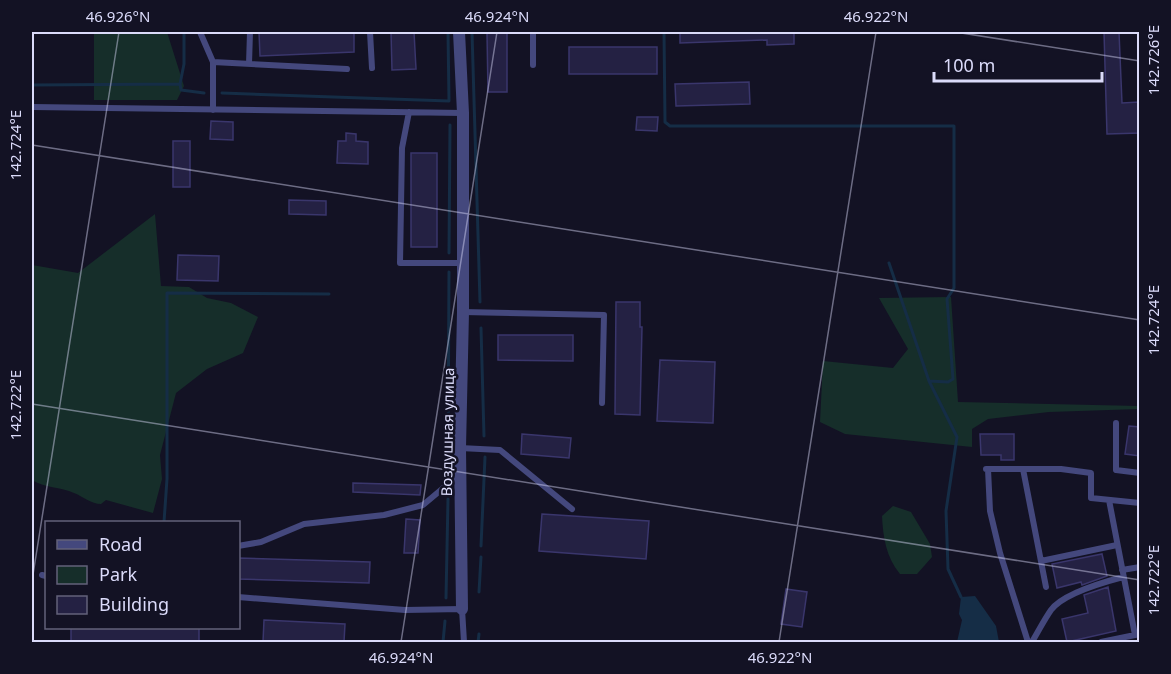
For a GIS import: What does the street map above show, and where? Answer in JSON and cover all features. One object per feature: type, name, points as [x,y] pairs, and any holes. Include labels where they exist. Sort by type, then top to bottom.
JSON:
[{"type":"street","name":"Воздушная улица","points":[[459,32],[463,113],[460,448],[462,609]]},
{"type":"lane","points":[[200,32],[213,62],[213,110]]},
{"type":"lane","points":[[249,64],[250,32]]},
{"type":"lane","points":[[370,32],[372,68]]},
{"type":"lane","points":[[533,32],[533,65]]},
{"type":"lane","points":[[213,62],[347,69]]},
{"type":"lane","points":[[32,107],[463,113]]},
{"type":"lane","points":[[410,112],[402,148],[400,263],[463,263]]},
{"type":"lane","points":[[463,312],[604,315],[602,403]]},
{"type":"lane","points":[[1116,423],[1116,470],[1140,473]]},
{"type":"lane","points":[[460,448],[500,450],[572,509]]},
{"type":"lane","points":[[1028,642],[1000,553],[990,511],[987,469],[1061,470],[1091,473],[1091,498],[1140,503]]},
{"type":"lane","points":[[1023,469],[1046,587]]},
{"type":"lane","points":[[240,546],[261,542],[304,524],[384,515],[423,505],[461,474]]},
{"type":"lane","points":[[1101,642],[1137,634],[1122,573],[1109,500]]},
{"type":"lane","points":[[1041,561],[1117,545]]},
{"type":"lane","points":[[1032,642],[1052,609],[1061,601],[1140,567]]},
{"type":"lane","points":[[240,597],[405,610],[462,609],[464,642]]},
{"type":"green space","points":[[94,32],[167,32],[184,86],[177,100],[94,100]]},
{"type":"green space","points":[[155,214],[161,286],[189,287],[207,298],[231,303],[258,317],[243,353],[207,369],[176,393],[160,455],[162,479],[153,513],[106,500],[101,504],[94,503],[69,491],[42,485],[32,480],[32,265],[78,273]]},
{"type":"green space","points":[[951,297],[958,402],[1139,406],[1139,409],[1049,412],[988,419],[972,429],[972,447],[845,434],[820,422],[823,361],[893,368],[908,349],[879,298]]},
{"type":"green space","points":[[893,506],[911,512],[930,544],[932,557],[917,574],[900,574],[888,554],[882,516]]},
{"type":"water","points":[[975,596],[996,626],[999,642],[957,642],[962,620],[959,614],[961,597]]},
{"type":"building","points":[[259,32],[354,32],[354,52],[260,56]]},
{"type":"building","points":[[391,32],[414,32],[416,69],[392,70]]},
{"type":"building","points":[[507,32],[507,92],[488,92],[487,33]]},
{"type":"building","points":[[680,32],[794,32],[794,44],[767,45],[767,40],[680,43]]},
{"type":"building","points":[[1104,32],[1119,32],[1122,103],[1139,102],[1140,133],[1107,134]]},
{"type":"building","points":[[569,47],[657,47],[657,74],[569,74]]},
{"type":"building","points":[[749,82],[750,104],[676,106],[675,84]]},
{"type":"building","points":[[637,117],[658,117],[657,131],[636,130]]},
{"type":"building","points":[[211,121],[233,122],[233,140],[210,139]]},
{"type":"building","points":[[346,133],[356,134],[356,141],[368,142],[368,164],[337,163],[338,141],[346,141]]},
{"type":"building","points":[[173,141],[190,141],[190,187],[173,187]]},
{"type":"building","points":[[411,153],[437,153],[437,247],[411,247]]},
{"type":"building","points":[[289,200],[326,201],[326,215],[289,214]]},
{"type":"building","points":[[178,255],[219,256],[218,281],[177,280]]},
{"type":"building","points":[[616,302],[640,302],[640,327],[642,327],[640,415],[615,414]]},
{"type":"building","points":[[498,335],[573,335],[573,361],[498,360]]},
{"type":"building","points":[[660,360],[715,362],[713,423],[657,421]]},
{"type":"building","points":[[1129,426],[1140,427],[1140,456],[1125,454]]},
{"type":"building","points":[[522,434],[571,438],[569,458],[521,454]]},
{"type":"building","points":[[980,434],[1014,434],[1014,460],[1001,460],[1001,455],[981,455]]},
{"type":"building","points":[[353,483],[421,485],[420,495],[353,492]]},
{"type":"building","points":[[542,514],[649,521],[646,559],[539,551]]},
{"type":"building","points":[[406,519],[420,520],[418,553],[404,553]]},
{"type":"building","points":[[1102,554],[1107,576],[1082,585],[1081,582],[1057,588],[1052,564]]},
{"type":"building","points":[[240,558],[370,562],[369,583],[240,579]]},
{"type":"building","points":[[1108,587],[1116,631],[1067,642],[1062,619],[1088,613],[1084,595]]},
{"type":"building","points":[[786,589],[807,592],[802,627],[781,624]]},
{"type":"building","points":[[264,620],[345,624],[344,642],[263,642]]},
{"type":"building","points":[[71,629],[199,629],[199,642],[71,642]]},
{"type":"waterway","points":[[184,32],[181,90],[204,93]]},
{"type":"waterway","points":[[222,93],[449,101],[448,32]]},
{"type":"waterway","points":[[472,32],[480,302]]},
{"type":"waterway","points":[[664,32],[665,122],[670,126],[954,126],[954,288],[947,299],[953,379],[948,382],[929,381]]},
{"type":"waterway","points":[[32,85],[180,84]]},
{"type":"waterway","points":[[449,253],[450,125]]},
{"type":"waterway","points":[[889,263],[929,381],[957,437],[946,511],[948,569],[961,597]]},
{"type":"waterway","points":[[448,460],[449,272]]},
{"type":"waterway","points":[[164,521],[167,479],[167,293],[329,294]]},
{"type":"waterway","points":[[481,328],[484,436]]},
{"type":"waterway","points":[[481,546],[485,457]]},
{"type":"waterway","points":[[446,598],[448,499]]},
{"type":"waterway","points":[[479,592],[481,557]]},
{"type":"waterway","points":[[443,642],[445,621]]},
{"type":"waterway","points":[[478,642],[479,634]]}]
